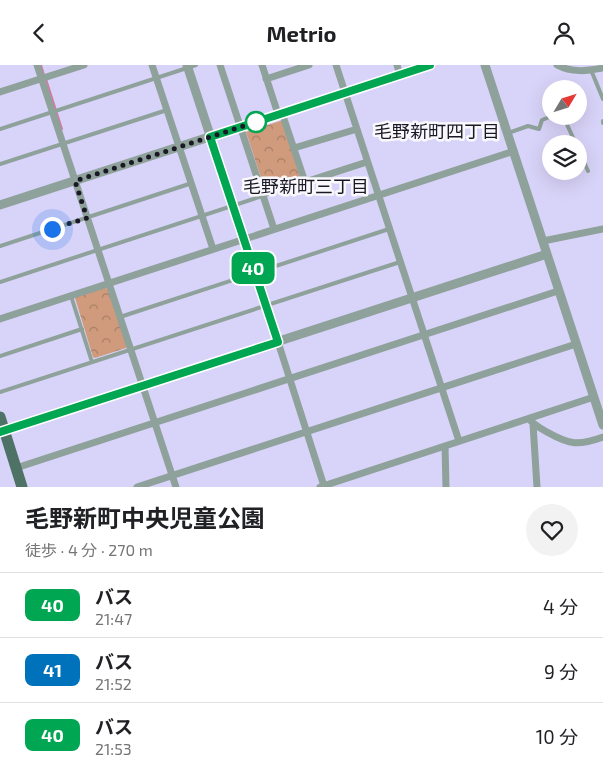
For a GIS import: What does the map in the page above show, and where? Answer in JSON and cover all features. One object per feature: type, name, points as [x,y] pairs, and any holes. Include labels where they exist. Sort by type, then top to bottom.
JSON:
[{"type":"main road","points":[[0,417],[2,431],[22,487]]},
{"type":"street","points":[[37,65],[176,487]]},
{"type":"street","points":[[0,92],[84,65]]},
{"type":"street","points":[[152,65],[214,249]]},
{"type":"street","points":[[220,65],[274,229]]},
{"type":"street","points":[[262,65],[305,182],[367,162]]},
{"type":"street","points":[[266,79],[287,68],[309,65]]},
{"type":"street","points":[[336,65],[459,441]]},
{"type":"street","points":[[397,65],[400,75]]},
{"type":"street","points":[[0,205],[430,65]]},
{"type":"street","points":[[485,65],[603,425]]},
{"type":"street","points":[[557,65],[570,70],[603,68]]},
{"type":"street","points":[[190,66],[210,137],[290,379],[322,486],[339,484],[459,441],[531,421],[594,397]]},
{"type":"street","points":[[294,148],[357,129]]},
{"type":"street","points":[[0,319],[514,151]]},
{"type":"street","points":[[543,241],[603,229]]},
{"type":"street","points":[[2,431],[547,254]]},
{"type":"street","points":[[16,468],[558,291]]},
{"type":"street","points":[[137,487],[576,345]]},
{"type":"street","points":[[531,421],[560,440],[570,444],[590,442],[603,437]]},
{"type":"street","points":[[531,421],[537,487]]},
{"type":"street","points":[[445,446],[446,487]]},
{"type":"lane","points":[[0,129],[190,66]]},
{"type":"lane","points":[[590,70],[603,99]]},
{"type":"lane","points":[[0,164],[167,110]]},
{"type":"lane","points":[[508,133],[528,126],[539,129],[542,121]]},
{"type":"lane","points":[[0,282],[305,182]]},
{"type":"lane","points":[[0,246],[192,183]]},
{"type":"lane","points":[[120,317],[390,229]]},
{"type":"lane","points":[[0,392],[400,262]]},
{"type":"lane","points":[[71,296],[92,362]]},
{"type":"lane","points":[[0,356],[82,329]]},
{"type":"green space","points":[[283,120],[301,181],[267,192],[246,132]]},
{"type":"green space","points":[[104,287],[108,289],[127,346],[126,348],[95,358],[93,357],[75,298]]},
{"type":"waterway","points":[[41,65],[44,75]]},
{"type":"waterway","points":[[46,79],[62,129]]},
{"type":"bus line","name":"40","points":[[0,432],[278,342],[210,137],[430,65]]},
{"type":"district","name":"毛野新町四丁目","points":[[437,132]]},
{"type":"district","name":"毛野新町三丁目","points":[[306,187]]},
{"type":"route","points":[[52,229],[87,218],[75,181],[259,121],[256,122]]}]
